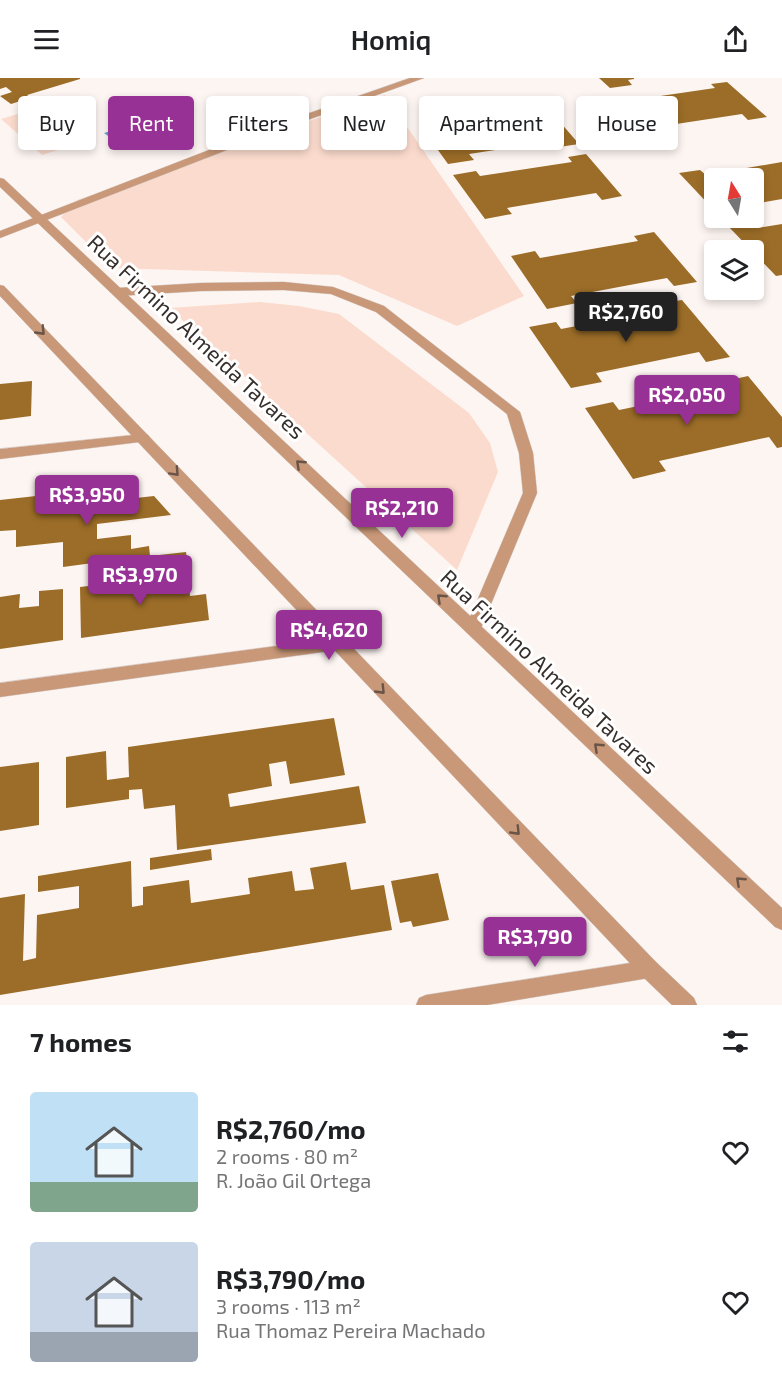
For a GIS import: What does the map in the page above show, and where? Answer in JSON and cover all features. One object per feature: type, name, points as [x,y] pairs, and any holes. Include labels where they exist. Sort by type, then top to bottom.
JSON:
[{"type":"street","points":[[0,235],[262,133],[419,78]]},
{"type":"street","name":"Rua Firmino Almeida Tavares","points":[[0,181],[782,921]]},
{"type":"street","points":[[117,292],[201,287],[284,286],[333,291],[380,309],[513,412],[526,453],[530,493],[473,629]]},
{"type":"street","points":[[0,289],[337,644],[687,1005]]},
{"type":"street","points":[[0,453],[143,438]]},
{"type":"street","points":[[0,690],[337,644]]},
{"type":"street","points":[[426,1005],[650,969]]},
{"type":"shaded area","points":[[18,114],[18,134],[1,119]]},
{"type":"shaded area","points":[[321,117],[321,150],[407,150],[407,127],[419,144],[419,150],[423,150],[524,296],[457,326],[339,275],[112,268],[61,217],[77,200],[224,150],[309,150],[309,121]]},
{"type":"shaded area","points":[[36,150],[58,150],[42,155]]},
{"type":"shaded area","points":[[260,302],[299,306],[339,314],[469,413],[490,443],[498,472],[457,570],[169,308]]},
{"type":"building","points":[[0,78],[80,78],[28,96],[18,96],[18,102],[11,104],[0,96],[12,92],[6,87],[0,89]]},
{"type":"building","points":[[599,78],[634,79],[628,80],[632,85],[610,88]]},
{"type":"building","points":[[727,82],[767,117],[748,120],[742,114],[678,124],[678,96],[660,96],[715,88],[711,84]]},
{"type":"building","points":[[564,127],[576,141],[576,144],[564,146]]},
{"type":"building","points":[[438,150],[495,150],[469,154],[474,160],[448,164]]},
{"type":"building","points":[[586,154],[622,196],[602,200],[596,193],[507,208],[512,214],[485,219],[453,175],[476,171],[480,176],[572,162],[568,157]]},
{"type":"building","points":[[782,162],[782,199],[764,202],[764,168],[747,168]]},
{"type":"building","points":[[700,170],[704,173],[704,199],[679,173]]},
{"type":"building","points":[[782,224],[782,275],[776,276],[764,264],[764,240],[741,240],[730,228],[764,228]]},
{"type":"building","points":[[654,232],[697,282],[674,286],[667,278],[571,296],[577,303],[547,309],[511,256],[535,251],[540,258],[638,241],[634,236]]},
{"type":"building","points":[[682,300],[730,357],[706,362],[699,352],[596,373],[602,382],[571,388],[529,327],[556,322],[561,329],[666,309],[661,303]]},
{"type":"building","points":[[748,376],[782,417],[782,447],[777,448],[769,437],[659,461],[666,471],[633,479],[585,408],[613,402],[619,410],[731,387],[726,381]]},
{"type":"building","points":[[32,381],[31,416],[0,420],[0,384]]},
{"type":"building","points":[[135,485],[136,498],[154,496],[171,515],[97,524],[97,539],[131,535],[131,549],[149,546],[150,556],[186,552],[188,565],[130,573],[130,558],[63,567],[63,542],[16,547],[16,530],[0,531],[0,500]]},
{"type":"building","points":[[188,574],[190,596],[206,594],[209,620],[81,638],[80,587]]},
{"type":"building","points":[[63,589],[63,640],[0,649],[0,597],[20,594],[19,608],[39,606],[39,591]]},
{"type":"building","points":[[334,718],[345,775],[290,784],[286,761],[269,764],[272,786],[228,794],[230,807],[359,786],[366,823],[177,850],[175,805],[144,809],[142,789],[129,790],[129,799],[66,808],[66,757],[106,751],[107,780],[129,777],[128,747]]},
{"type":"building","points":[[39,762],[39,825],[0,831],[0,767]]},
{"type":"building","points":[[211,849],[212,860],[150,870],[150,858]]},
{"type":"building","points":[[131,861],[132,907],[143,905],[143,887],[189,880],[191,903],[250,894],[248,878],[292,871],[295,891],[314,889],[310,868],[346,862],[351,890],[384,885],[392,930],[0,995],[0,898],[25,894],[23,961],[36,958],[37,915],[79,908],[79,886],[38,892],[38,876]]},
{"type":"building","points":[[438,873],[449,920],[413,927],[411,921],[400,923],[391,881]]}]
